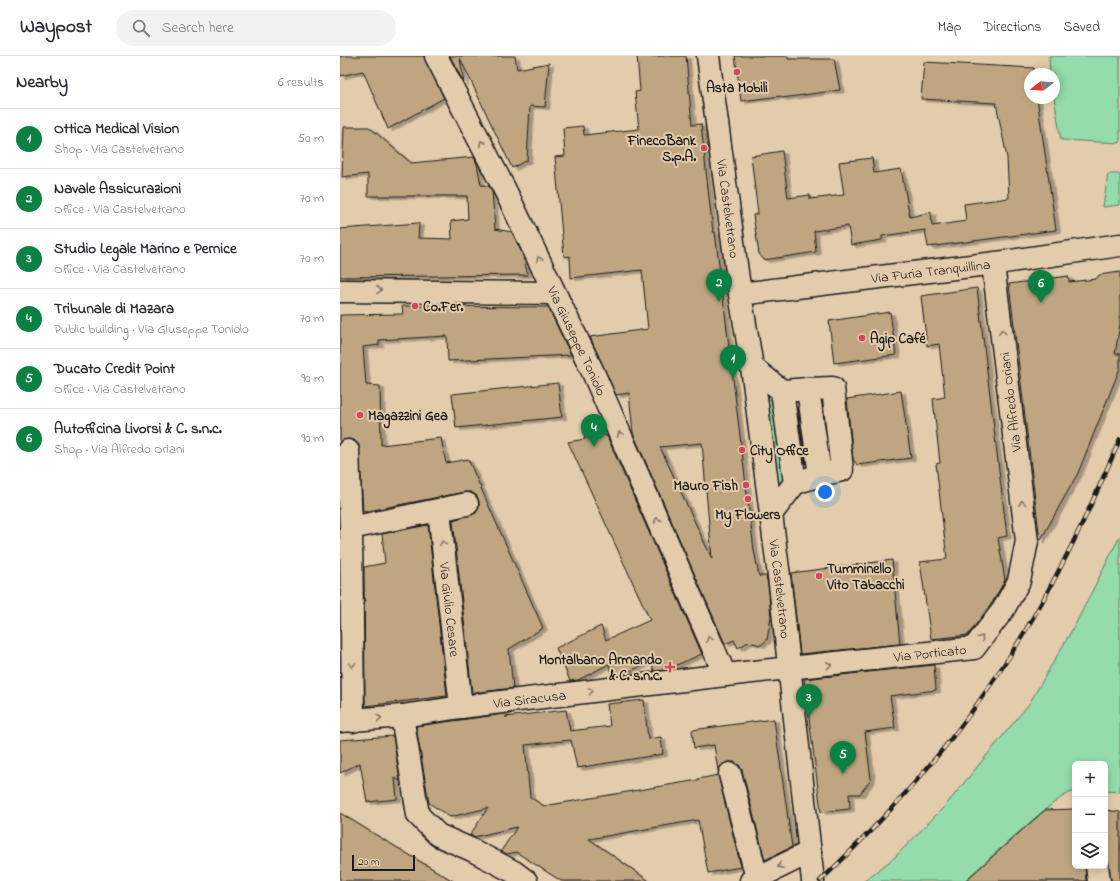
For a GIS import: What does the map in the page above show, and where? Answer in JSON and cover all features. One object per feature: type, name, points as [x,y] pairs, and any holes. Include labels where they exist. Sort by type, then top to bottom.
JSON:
[{"type":"street","name":"Via Giuseppe Toniolo","points":[[436,56],[511,201],[592,370],[725,675]]},
{"type":"street","name":"Via Castelvetrano","points":[[708,56],[740,294],[752,367],[771,514],[790,669],[811,865]]},
{"type":"street","name":"Via Furia Tranquillina","points":[[740,294],[994,264],[1120,245]]},
{"type":"street","name":"Via Alfredo Oriani","points":[[994,264],[1027,541]]},
{"type":"street","points":[[340,291],[554,292]]},
{"type":"street","points":[[752,367],[782,391],[808,389],[820,475],[795,483],[771,514]]},
{"type":"street","points":[[782,391],[795,483]]},
{"type":"street","points":[[346,721],[351,528],[348,450]]},
{"type":"street","points":[[351,528],[440,511],[467,504]]},
{"type":"street","name":"Via Giulio Cesare","points":[[440,511],[461,707]]},
{"type":"street","name":"Via Porticato","points":[[790,669],[974,648],[1003,610],[1019,581],[1027,541]]},
{"type":"street","name":"Via Siracusa","points":[[346,721],[402,716],[461,707],[725,675],[790,669]]},
{"type":"street","points":[[402,716],[418,815],[438,835],[472,850],[514,872],[526,881]]},
{"type":"street","points":[[730,774],[754,879],[811,865]]},
{"type":"street","points":[[1097,869],[1099,881]]},
{"type":"green space","points":[[1049,56],[1120,56],[1120,143],[1061,140],[1055,104],[1060,104],[1060,68],[1050,68]]},
{"type":"green space","points":[[1108,174],[1120,174],[1120,205],[1103,207]]},
{"type":"green space","points":[[773,398],[786,474],[783,484],[778,485],[768,400]]},
{"type":"green space","points":[[1120,536],[1120,792],[1108,791],[1108,761],[1072,761],[1072,792],[1037,816],[964,881],[864,881],[894,858],[945,806],[1029,704],[1075,625]]},
{"type":"building","points":[[340,56],[424,56],[444,98],[388,129],[363,71],[340,76]]},
{"type":"building","points":[[450,56],[515,56],[517,69],[549,63],[545,107],[530,106],[527,160],[512,168],[460,58],[464,83]]},
{"type":"building","points":[[637,56],[686,56],[692,125],[701,124],[713,232],[715,232],[754,550],[759,576],[766,576],[768,585],[771,617],[767,640],[761,645],[748,642],[738,648],[734,640],[725,644],[633,433],[629,393],[616,395],[590,337],[648,329],[642,270],[571,278],[570,256],[564,257],[555,157],[565,156],[563,128],[583,126],[584,135],[639,129],[635,92],[640,91]],"holes":[[[702,443],[712,559],[660,447]]]},
{"type":"building","points":[[735,56],[788,56],[788,59],[834,59],[840,90],[782,98],[781,96],[741,101]]},
{"type":"building","points":[[924,62],[1034,68],[1024,68],[1024,104],[1038,104],[1056,230],[928,247],[925,230],[882,236],[882,240],[851,245],[848,226],[814,231],[816,252],[764,260],[759,254],[753,215],[758,214],[751,156],[782,151],[788,198],[810,195],[810,199],[844,195],[839,162],[872,158],[874,173],[901,169],[910,217],[931,212],[932,226],[966,221],[964,204],[1009,198],[1007,158],[996,103],[921,99]]},
{"type":"building","points":[[344,127],[369,127],[411,163],[474,157],[477,164],[481,185],[489,186],[492,191],[495,229],[512,232],[522,253],[528,275],[340,277],[340,229],[419,223],[418,238],[452,239],[451,221],[468,219],[467,196],[368,196],[368,174],[342,177]]},
{"type":"building","points":[[1120,272],[1120,324],[1115,354],[1120,354],[1120,368],[1078,473],[1040,541],[1009,284],[1068,276],[1069,282],[1096,279],[1099,275]]},
{"type":"building","points":[[977,288],[1007,536],[998,538],[1005,580],[992,603],[968,635],[931,639],[920,562],[947,559],[936,464],[940,463],[933,399],[945,397],[939,344],[927,346],[921,296]]},
{"type":"building","points":[[402,306],[548,307],[571,355],[448,361],[447,336],[379,340],[379,345],[363,347],[366,385],[380,386],[381,445],[441,438],[446,463],[468,459],[543,628],[509,649],[513,688],[472,693],[453,520],[476,513],[479,508],[477,496],[471,492],[464,492],[363,512],[359,445],[354,440],[348,439],[340,442],[340,315],[403,314]]},
{"type":"building","name":"Agip Café","points":[[890,312],[896,355],[834,363],[829,321]]},
{"type":"building","points":[[558,383],[562,417],[456,428],[452,394]]},
{"type":"building","points":[[901,391],[911,458],[857,465],[853,459],[847,399]]},
{"type":"building","points":[[798,407],[806,464],[805,464]]},
{"type":"building","points":[[603,431],[605,436],[607,436],[702,654],[665,670],[654,671],[651,661],[622,675],[613,676],[609,664],[578,680],[570,681],[556,648],[601,626],[606,640],[650,620],[568,442],[585,439],[584,433]]},
{"type":"building","points":[[428,525],[447,696],[365,706],[364,567],[385,563],[382,534]]},
{"type":"building","points":[[892,560],[900,644],[800,654],[791,573]]},
{"type":"building","points":[[934,665],[936,690],[890,696],[895,728],[865,732],[871,779],[860,794],[849,794],[850,809],[821,812],[804,679]]},
{"type":"building","points":[[644,700],[648,739],[661,737],[663,754],[577,768],[571,740],[525,745],[530,797],[544,806],[698,780],[718,775],[741,867],[708,873],[698,820],[589,839],[649,881],[561,881],[516,852],[507,854],[501,851],[517,827],[474,837],[470,835],[488,808],[450,817],[429,803],[416,726],[512,713],[505,717],[566,710],[570,731],[610,726],[607,704]]},
{"type":"building","points":[[774,719],[792,847],[765,860],[742,770],[739,765],[734,762],[727,762],[722,765],[718,771],[714,745],[694,748],[692,730]]},
{"type":"building","points":[[393,736],[400,781],[395,778],[397,799],[367,802],[360,763],[340,773],[340,740]]},
{"type":"building","points":[[1072,809],[1072,869],[1085,869],[1086,881],[965,881],[1045,810]]},
{"type":"building","points":[[1108,810],[1120,812],[1120,881],[1111,881],[1109,864]]},
{"type":"building","points":[[340,813],[386,841],[453,881],[340,881]]},
{"type":"railway","points":[[820,881],[887,814],[929,766],[969,716],[987,690],[1026,630],[1060,568],[1120,439]]},
{"type":"place","name":"Asta Mobili","points":[[737,72]]},
{"type":"place","name":"FinecoBank S.p.A.","points":[[704,148]]},
{"type":"place","name":"Navale Assicurazioni","points":[[719,302]]},
{"type":"place","name":"Autofficina Livorsi & C. s.n.c.","points":[[1041,303]]},
{"type":"place","name":"Co.Fer.","points":[[415,306]]},
{"type":"place","name":"Agip Café","points":[[862,338]]},
{"type":"place","name":"Ottica Medical Vision","points":[[733,378]]},
{"type":"place","name":"Magazzini Gea","points":[[360,415]]},
{"type":"place","name":"Tribunale di Mazara","points":[[594,447]]},
{"type":"place","name":"City Office","points":[[742,450]]},
{"type":"place","name":"Mauro Fish","points":[[746,485]]},
{"type":"place","name":"My Flowers","points":[[748,499]]},
{"type":"place","name":"Tumminello Vito Tabacchi","points":[[819,576]]},
{"type":"place","name":"Montalbano Armando & C. s.n.c.","points":[[670,667]]},
{"type":"place","name":"Studio Legale Marino e Pernice","points":[[809,717]]},
{"type":"place","name":"Ducato Credit Point","points":[[843,774]]}]
